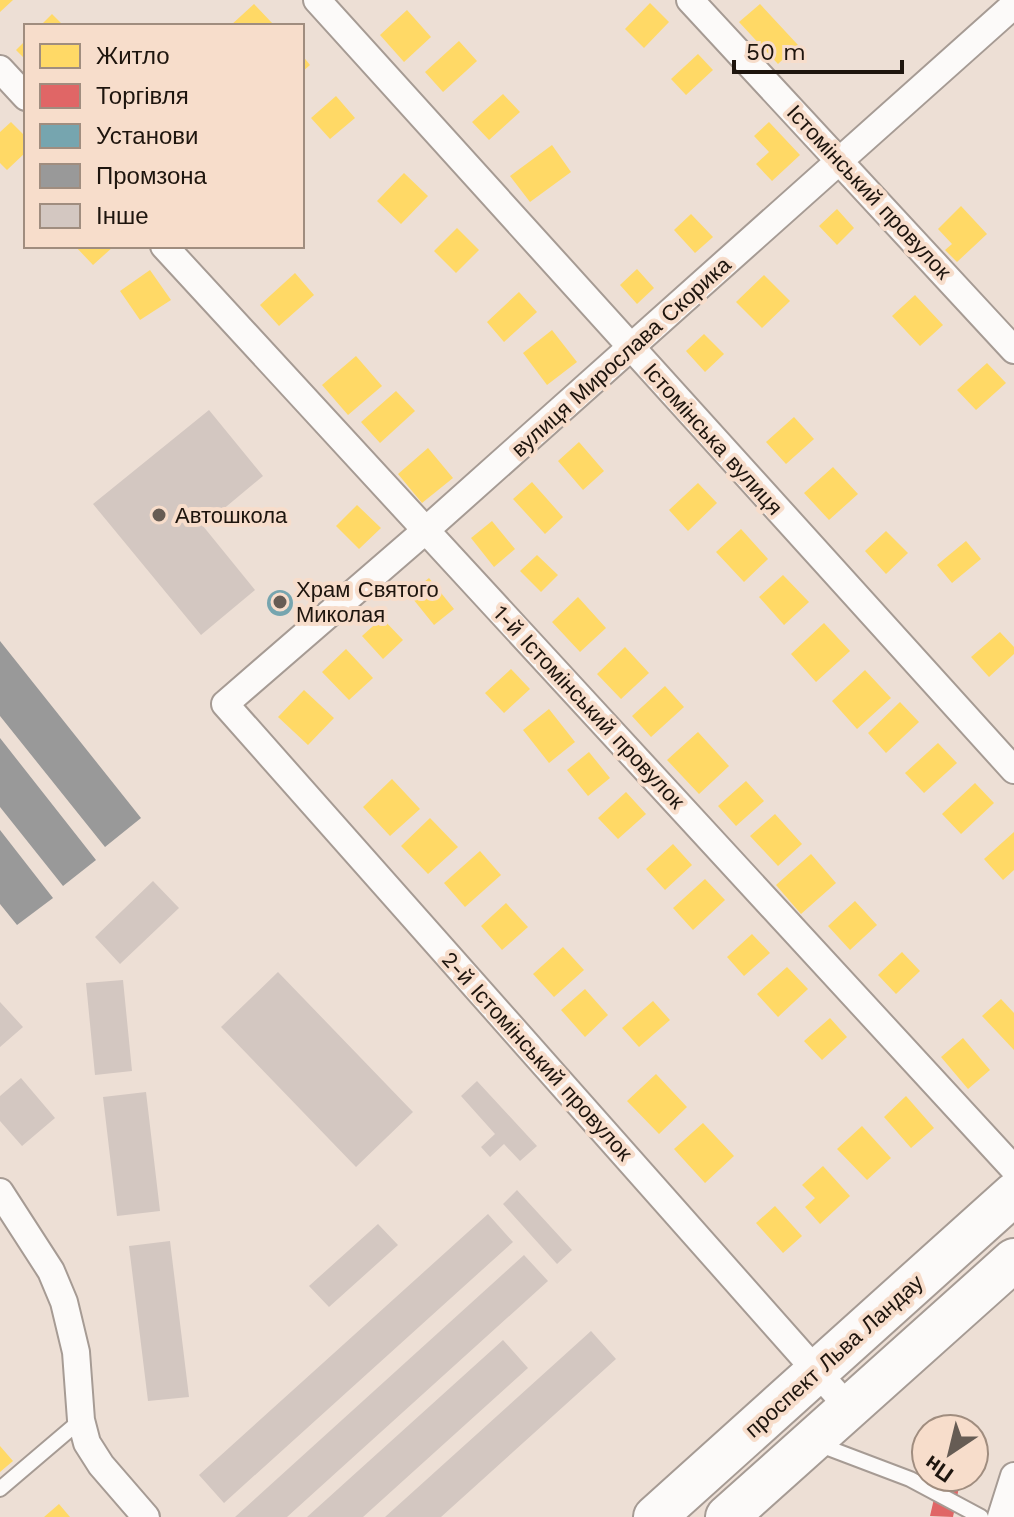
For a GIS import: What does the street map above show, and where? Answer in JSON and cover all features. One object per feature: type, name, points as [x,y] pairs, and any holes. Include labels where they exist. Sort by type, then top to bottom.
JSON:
[{"type":"main road","name":"проспект Льва Ландау","points":[[655,1517],[1014,1194]]},
{"type":"main road","points":[[727,1517],[1014,1260]]},
{"type":"street","name":"Істомінська вулиця","points":[[317,0],[1014,770]]},
{"type":"street","name":"Істомінський провулок","points":[[690,0],[1014,350]]},
{"type":"street","name":"вулиця Мирослава Скорика","points":[[225,704],[426,530],[1014,5]]},
{"type":"street","points":[[0,69],[24,95]]},
{"type":"street","name":"1-й Істомінський провулок","points":[[166,248],[1014,1169]]},
{"type":"street","name":"2-й Істомінський провулок","points":[[225,704],[849,1408]]},
{"type":"street","points":[[0,1192],[51,1271],[64,1302],[76,1352],[81,1420],[93,1454],[146,1517]]},
{"type":"street","points":[[1001,1517],[1014,1476]]},
{"type":"lane","points":[[0,1489],[81,1420]]},
{"type":"lane","points":[[811,1442],[910,1479],[981,1517]]},
{"type":"building: Житло","points":[[0,0],[13,0],[0,12]]},
{"type":"building: Житло","points":[[650,3],[669,22],[644,48],[625,29]]},
{"type":"building: Житло","points":[[254,4],[273,24],[232,24]]},
{"type":"building: Житло","points":[[760,4],[798,45],[778,64],[739,22]]},
{"type":"building: Житло","points":[[407,10],[431,37],[404,62],[380,35]]},
{"type":"building: Житло","points":[[52,14],[62,24],[42,24]]},
{"type":"building: Житло","points":[[459,41],[477,61],[443,92],[425,72]]},
{"type":"building: Житло","points":[[24,42],[24,58],[16,50]]},
{"type":"building: Житло","points":[[698,54],[713,70],[686,95],[671,79]]},
{"type":"building: Житло","points":[[503,94],[520,112],[489,140],[472,122]]},
{"type":"building: Житло","points":[[336,96],[355,118],[330,139],[311,118]]},
{"type":"building: Житло","points":[[11,122],[24,135],[24,154],[7,170],[0,163],[0,132]]},
{"type":"building: Житло","points":[[769,122],[800,155],[772,181],[756,164],[769,152],[754,136]]},
{"type":"building: Житло","points":[[552,145],[571,172],[530,202],[510,176]]},
{"type":"building: Житло","points":[[404,173],[428,196],[401,224],[377,201]]},
{"type":"building: Житло","points":[[961,206],[987,234],[957,262],[945,250],[952,244],[938,229]]},
{"type":"building: Житло","points":[[837,209],[854,228],[837,245],[819,226]]},
{"type":"building: Житло","points":[[691,214],[713,237],[695,253],[674,230]]},
{"type":"building: Житло","points":[[457,228],[479,250],[456,273],[434,251]]},
{"type":"building: Житло","points":[[77,248],[112,248],[93,265]]},
{"type":"building: Житло","points":[[637,269],[654,288],[637,304],[620,285]]},
{"type":"building: Житло","points":[[150,270],[171,300],[140,320],[120,291]]},
{"type":"building: Житло","points":[[295,273],[314,295],[279,326],[260,305]]},
{"type":"building: Житло","points":[[764,275],[790,301],[762,328],[736,302]]},
{"type":"building: Житло","points":[[519,292],[537,312],[504,342],[487,322]]},
{"type":"building: Житло","points":[[915,295],[943,325],[920,346],[892,316]]},
{"type":"building: Житло","points":[[552,330],[577,362],[547,385],[523,353]]},
{"type":"building: Житло","points":[[704,334],[724,354],[705,372],[686,351]]},
{"type":"building: Житло","points":[[356,356],[382,386],[348,415],[322,385]]},
{"type":"building: Житло","points":[[987,363],[1006,383],[976,410],[957,390]]},
{"type":"building: Житло","points":[[396,391],[415,411],[380,443],[361,422]]},
{"type":"building: Житло","points":[[794,417],[814,439],[786,464],[766,442]]},
{"type":"building: Житло","points":[[579,442],[604,471],[583,490],[558,461]]},
{"type":"building: Житло","points":[[428,448],[453,478],[422,503],[398,474]]},
{"type":"building: Житло","points":[[833,467],[858,494],[829,520],[804,493]]},
{"type":"building: Житло","points":[[532,482],[563,517],[545,534],[513,499]]},
{"type":"building: Житло","points":[[698,483],[717,503],[688,531],[669,510]]},
{"type":"building: Житло","points":[[357,505],[381,528],[359,549],[336,526]]},
{"type":"building: Житло","points":[[492,521],[515,549],[494,567],[471,538]]},
{"type":"building: Житло","points":[[741,529],[768,559],[744,582],[716,552]]},
{"type":"building: Житло","points":[[886,531],[908,553],[886,574],[865,551]]},
{"type":"building: Житло","points":[[966,541],[981,559],[952,583],[937,565]]},
{"type":"building: Житло","points":[[537,555],[558,575],[541,592],[520,571]]},
{"type":"building: Житло","points":[[783,575],[809,602],[784,625],[759,597]]},
{"type":"building: Житло","points":[[429,578],[454,609],[434,625],[409,594]]},
{"type":"building: Житло","points":[[578,597],[606,628],[580,652],[552,622]]},
{"type":"building: Житло","points":[[382,618],[403,640],[383,659],[362,636]]},
{"type":"building: Житло","points":[[824,623],[850,651],[816,682],[791,654]]},
{"type":"building: Житло","points":[[1000,632],[1014,647],[1014,654],[989,677],[971,657]]},
{"type":"building: Житло","points":[[625,647],[649,673],[621,699],[597,674]]},
{"type":"building: Житло","points":[[346,649],[373,678],[349,700],[322,672]]},
{"type":"building: Житло","points":[[511,669],[530,689],[504,713],[485,693]]},
{"type":"building: Житло","points":[[865,670],[891,698],[857,729],[832,701]]},
{"type":"building: Житло","points":[[665,686],[684,707],[651,737],[632,716]]},
{"type":"building: Житло","points":[[304,690],[334,718],[308,745],[278,717]]},
{"type":"building: Житло","points":[[900,702],[919,722],[886,753],[868,733]]},
{"type":"building: Житло","points":[[549,709],[575,742],[549,763],[523,730]]},
{"type":"building: Житло","points":[[698,732],[729,766],[699,794],[667,760]]},
{"type":"building: Житло","points":[[938,743],[957,763],[924,793],[905,773]]},
{"type":"building: Житло","points":[[589,752],[610,778],[588,796],[567,770]]},
{"type":"building: Житло","points":[[392,779],[420,809],[390,836],[363,807]]},
{"type":"building: Житло","points":[[746,781],[764,801],[736,826],[718,806]]},
{"type":"building: Житло","points":[[975,783],[994,803],[961,834],[942,814]]},
{"type":"building: Житло","points":[[626,792],[646,814],[618,839],[598,818]]},
{"type":"building: Житло","points":[[775,814],[802,844],[778,866],[750,836]]},
{"type":"building: Житло","points":[[430,818],[458,847],[428,874],[401,846]]},
{"type":"building: Житло","points":[[1014,832],[1014,870],[1003,880],[984,859]]},
{"type":"building: Житло","points":[[673,844],[692,865],[665,890],[646,869]]},
{"type":"building: Житло","points":[[480,851],[501,875],[465,907],[444,883]]},
{"type":"building: Житло","points":[[811,854],[836,883],[801,914],[776,885]]},
{"type":"building: Житло","points":[[705,879],[725,900],[693,930],[673,908]]},
{"type":"building: Житло","points":[[855,901],[877,925],[850,950],[828,926]]},
{"type":"building: Житло","points":[[506,903],[528,927],[502,950],[481,926]]},
{"type":"building: Житло","points":[[752,934],[770,953],[744,976],[727,957]]},
{"type":"building: Житло","points":[[563,947],[584,970],[554,997],[533,974]]},
{"type":"building: Житло","points":[[902,952],[920,971],[896,994],[878,975]]},
{"type":"building: Житло","points":[[787,967],[808,989],[778,1017],[757,994]]},
{"type":"building: Житло","points":[[585,989],[608,1015],[585,1037],[561,1010]]},
{"type":"building: Житло","points":[[1001,999],[1014,1013],[1014,1050],[982,1016]]},
{"type":"building: Житло","points":[[653,1001],[670,1020],[639,1047],[622,1028]]},
{"type":"building: Житло","points":[[830,1018],[847,1037],[822,1060],[804,1041]]},
{"type":"building: Житло","points":[[963,1038],[990,1070],[968,1089],[941,1057]]},
{"type":"building: Житло","points":[[656,1074],[687,1107],[659,1134],[627,1101]]},
{"type":"building: Житло","points":[[906,1096],[934,1128],[911,1148],[884,1117]]},
{"type":"building: Житло","points":[[703,1123],[734,1156],[705,1183],[674,1149]]},
{"type":"building: Житло","points":[[862,1126],[891,1158],[867,1180],[837,1149]]},
{"type":"building: Житло","points":[[823,1166],[850,1196],[820,1224],[805,1207],[815,1198],[802,1185]]},
{"type":"building: Житло","points":[[775,1206],[802,1236],[783,1253],[756,1223]]},
{"type":"building: Житло","points":[[0,1446],[13,1461],[0,1472]]},
{"type":"building: Житло","points":[[59,1504],[70,1517],[44,1517]]},
{"type":"building: Торгівля","points":[[935,1493],[958,1493],[953,1517],[930,1516]]},
{"type":"building: Установи","name":"Храм Святого Миколая","points":[[280,590],[290,593],[293,603],[290,613],[280,616],[270,613],[267,603],[270,593]]},
{"type":"building: Промзона","points":[[0,641],[141,818],[105,847],[0,716]]},
{"type":"building: Промзона","points":[[0,738],[96,860],[63,886],[0,807]]},
{"type":"building: Промзона","points":[[0,830],[53,898],[17,925],[0,904]]},
{"type":"building: Інше","name":"Автошкола","points":[[209,410],[263,476],[203,526],[255,590],[201,635],[93,504]]},
{"type":"building: Інше","points":[[153,881],[179,908],[120,964],[95,937]]},
{"type":"building: Інше","points":[[278,972],[413,1112],[356,1167],[221,1027]]},
{"type":"building: Інше","points":[[123,980],[132,1071],[95,1075],[86,983]]},
{"type":"building: Інше","points":[[0,1002],[23,1027],[0,1047]]},
{"type":"building: Інше","points":[[21,1078],[55,1118],[22,1146],[0,1121],[0,1096]]},
{"type":"building: Інше","points":[[477,1081],[537,1146],[520,1161],[504,1144],[490,1157],[481,1147],[495,1134],[461,1096]]},
{"type":"building: Інше","points":[[146,1092],[160,1211],[117,1216],[103,1097]]},
{"type":"building: Інше","points":[[517,1190],[572,1250],[557,1264],[503,1204]]},
{"type":"building: Інше","points":[[488,1214],[513,1242],[224,1503],[199,1475]]},
{"type":"building: Інше","points":[[378,1224],[398,1245],[329,1307],[309,1286]]},
{"type":"building: Інше","points":[[170,1241],[189,1397],[148,1401],[129,1246]]},
{"type":"building: Інше","points":[[524,1255],[548,1281],[287,1517],[235,1517]]},
{"type":"building: Інше","points":[[591,1331],[616,1359],[441,1517],[385,1517]]},
{"type":"building: Інше","points":[[503,1340],[528,1368],[363,1517],[307,1517]]},
{"type":"place","name":"Автошкола","points":[[159,515]]},
{"type":"place","name":"Храм Святого Миколая","points":[[280,602]]}]
